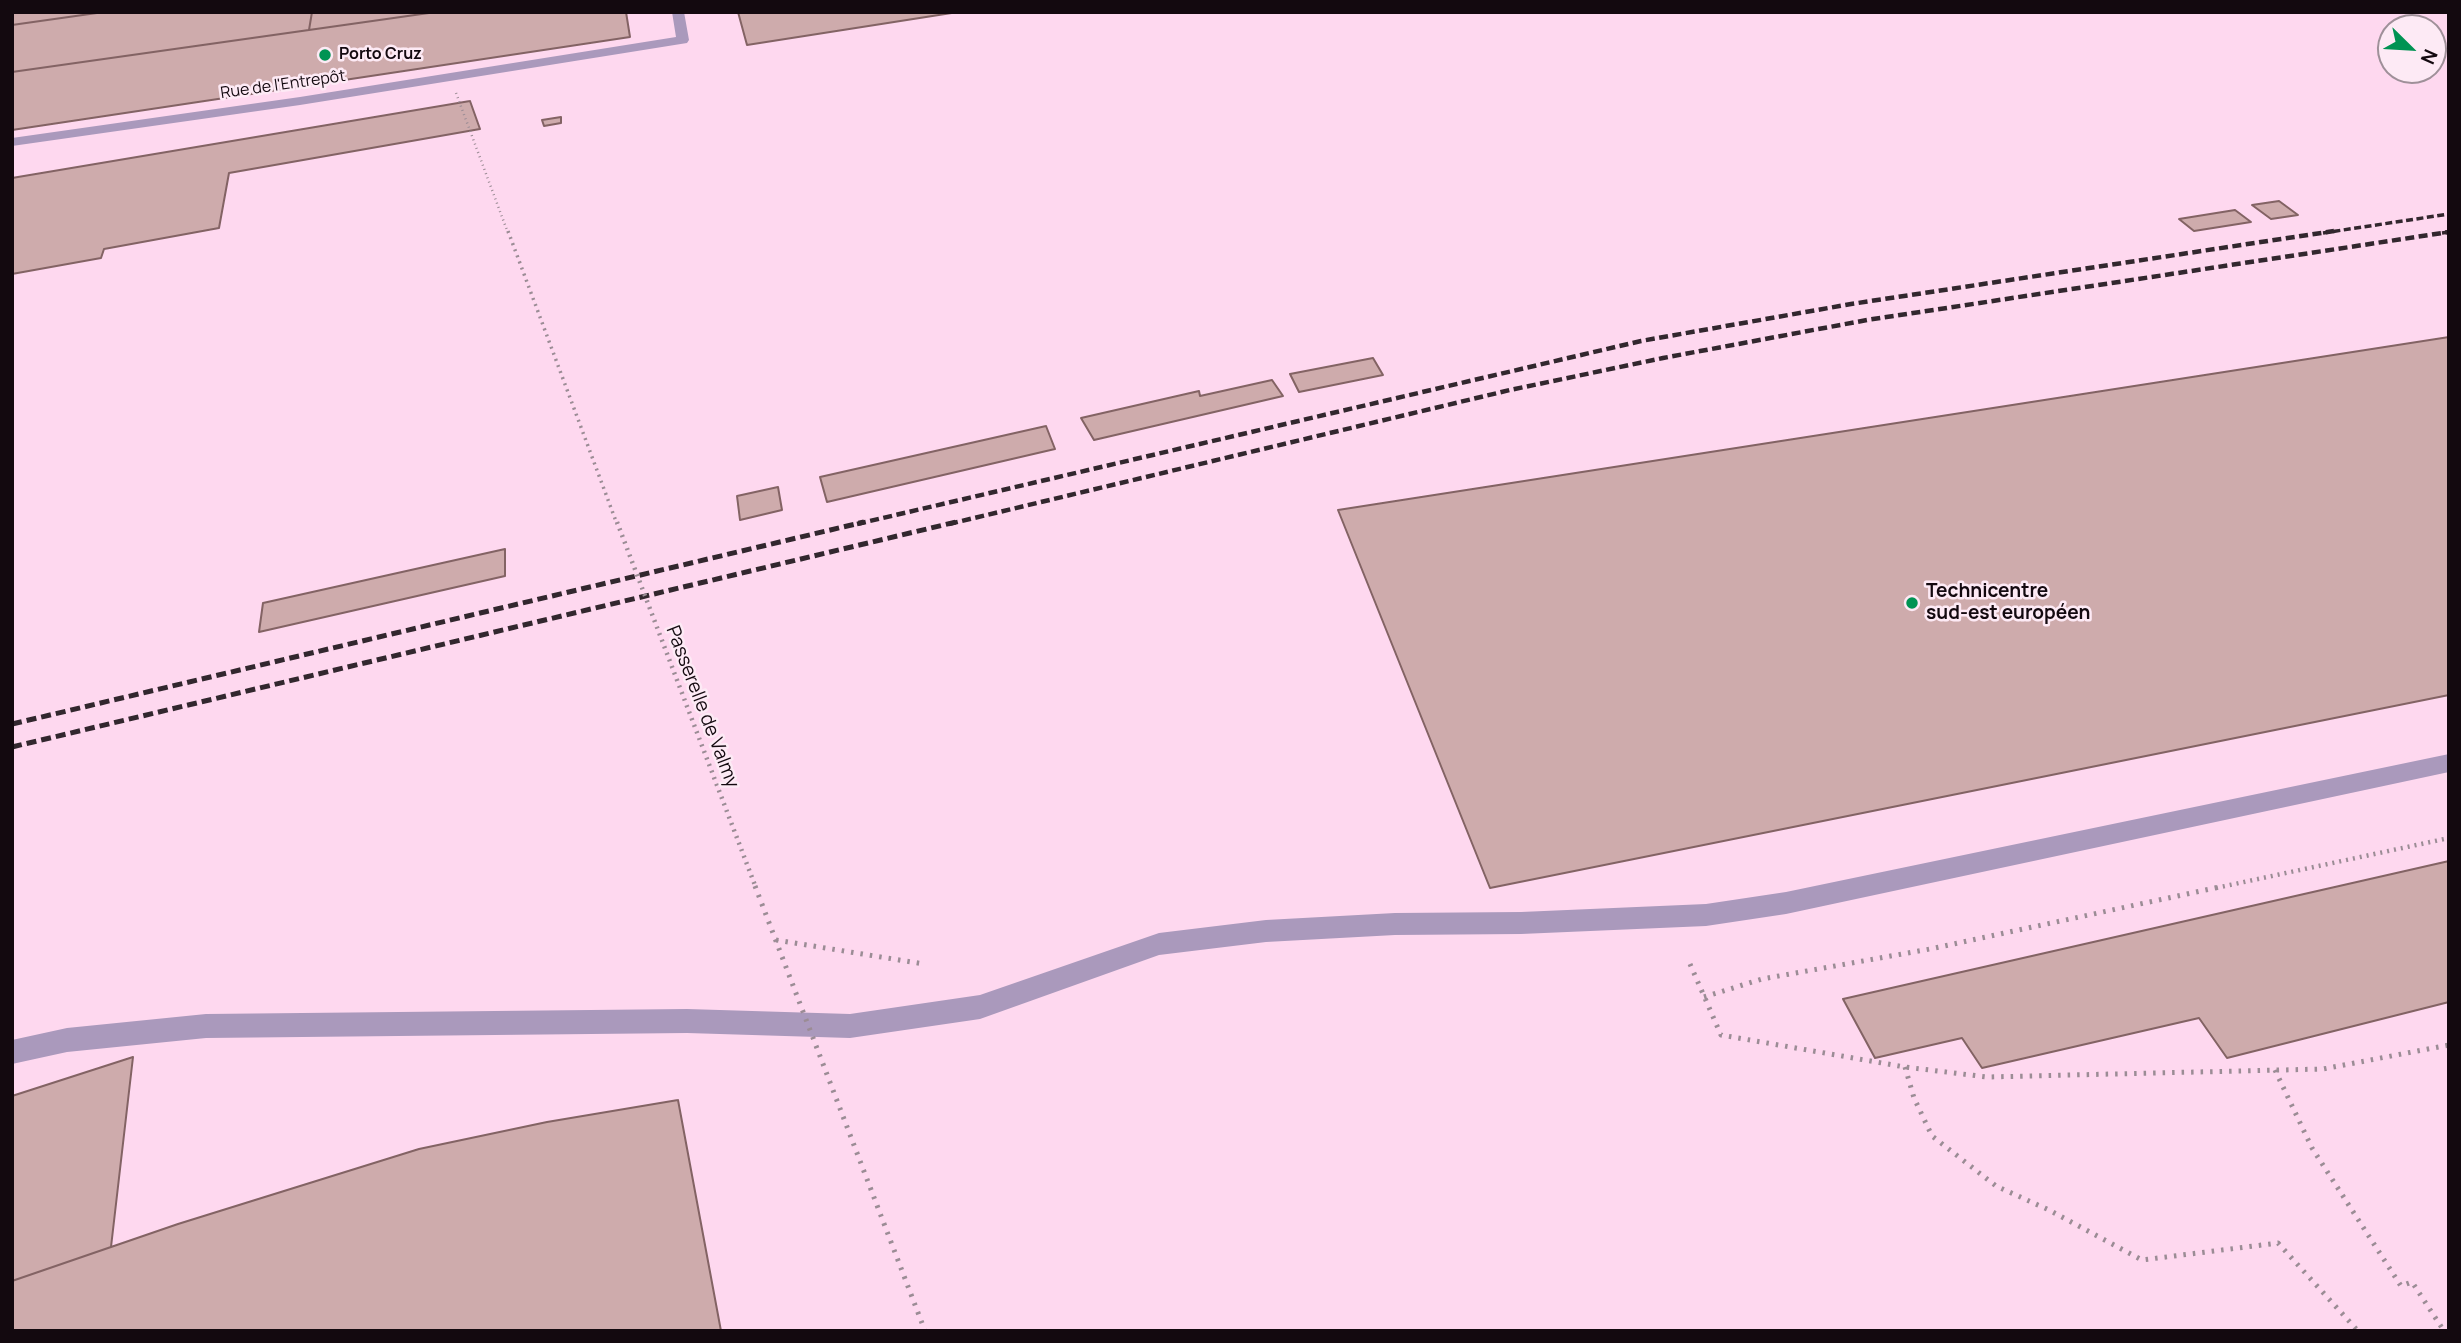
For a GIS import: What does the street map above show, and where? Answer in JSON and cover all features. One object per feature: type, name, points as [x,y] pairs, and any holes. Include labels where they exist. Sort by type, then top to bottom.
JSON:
[{"type":"street","name":"Rue de l'Entrepôt","points":[[12,142],[300,101],[683,40],[678,12]]},
{"type":"street","points":[[12,1052],[67,1040],[206,1026],[687,1021],[850,1026],[980,1007],[1159,944],[1266,931],[1395,924],[1706,915],[1786,903],[2449,763]]},
{"type":"path","name":"Passerelle de Valmy","points":[[456,93],[925,1331]]},
{"type":"path","points":[[1703,997],[1762,979],[1930,949],[2449,838]]},
{"type":"path","points":[[1655,918],[1681,938],[1703,997],[1721,1035],[1905,1067],[1987,1077],[2323,1069],[2449,1045]]},
{"type":"path","points":[[776,940],[935,966]]},
{"type":"path","points":[[1905,1067],[1914,1098],[1933,1136],[1996,1186],[2049,1210],[2142,1260],[2278,1243],[2358,1331]]},
{"type":"path","points":[[2274,1070],[2312,1148],[2401,1286],[2412,1282],[2444,1331]]},
{"type":"shaded area","points":[[12,12],[2449,12],[2449,1331],[12,1331]]},
{"type":"building","points":[[12,12],[104,12],[12,25]]},
{"type":"building","points":[[104,12],[312,12],[309,30],[12,72],[12,25]]},
{"type":"building","points":[[312,12],[436,12],[309,30]]},
{"type":"building","name":"Porto Cruz","points":[[436,12],[626,12],[630,37],[12,130],[12,72]]},
{"type":"building","points":[[738,12],[958,12],[747,45]]},
{"type":"building","points":[[470,101],[480,129],[229,173],[219,228],[104,249],[101,258],[12,274],[12,178]]},
{"type":"building","points":[[561,117],[561,123],[544,126],[542,120]]},
{"type":"building","points":[[2279,201],[2298,215],[2271,219],[2252,205]]},
{"type":"building","points":[[2235,210],[2251,222],[2194,231],[2179,219]]},
{"type":"building","name":"Technicentre sud-est européen","points":[[2449,337],[2449,695],[1490,888],[1338,510]]},
{"type":"building","points":[[1373,358],[1383,375],[1299,392],[1290,374]]},
{"type":"building","points":[[1272,380],[1283,396],[1094,440],[1081,418],[1199,391],[1200,396]]},
{"type":"building","points":[[1046,426],[1055,449],[827,502],[820,477]]},
{"type":"building","points":[[778,487],[782,510],[740,520],[737,496]]},
{"type":"building","points":[[505,549],[505,576],[259,632],[263,603]]},
{"type":"building","points":[[2449,861],[2449,1002],[2227,1058],[2199,1018],[1982,1068],[1962,1038],[1875,1058],[1843,999]]},
{"type":"building","points":[[133,1057],[111,1247],[12,1281],[12,1096]]},
{"type":"building","points":[[678,1100],[721,1331],[12,1331],[12,1281],[178,1224],[419,1149],[547,1122]]},
{"type":"railway","points":[[2323,233],[2449,214]]},
{"type":"railway","points":[[857,524],[1641,341],[1851,304],[2334,231]]},
{"type":"railway","points":[[949,524],[1510,390],[1663,358],[1867,320],[2449,232],[2442,233]]},
{"type":"railway","points":[[12,724],[864,522]]},
{"type":"railway","points":[[12,747],[956,522]]},
{"type":"place","name":"Porto Cruz","points":[[325,55]]},
{"type":"place","name":"Technicentre sud-est européen","points":[[1912,603]]}]
